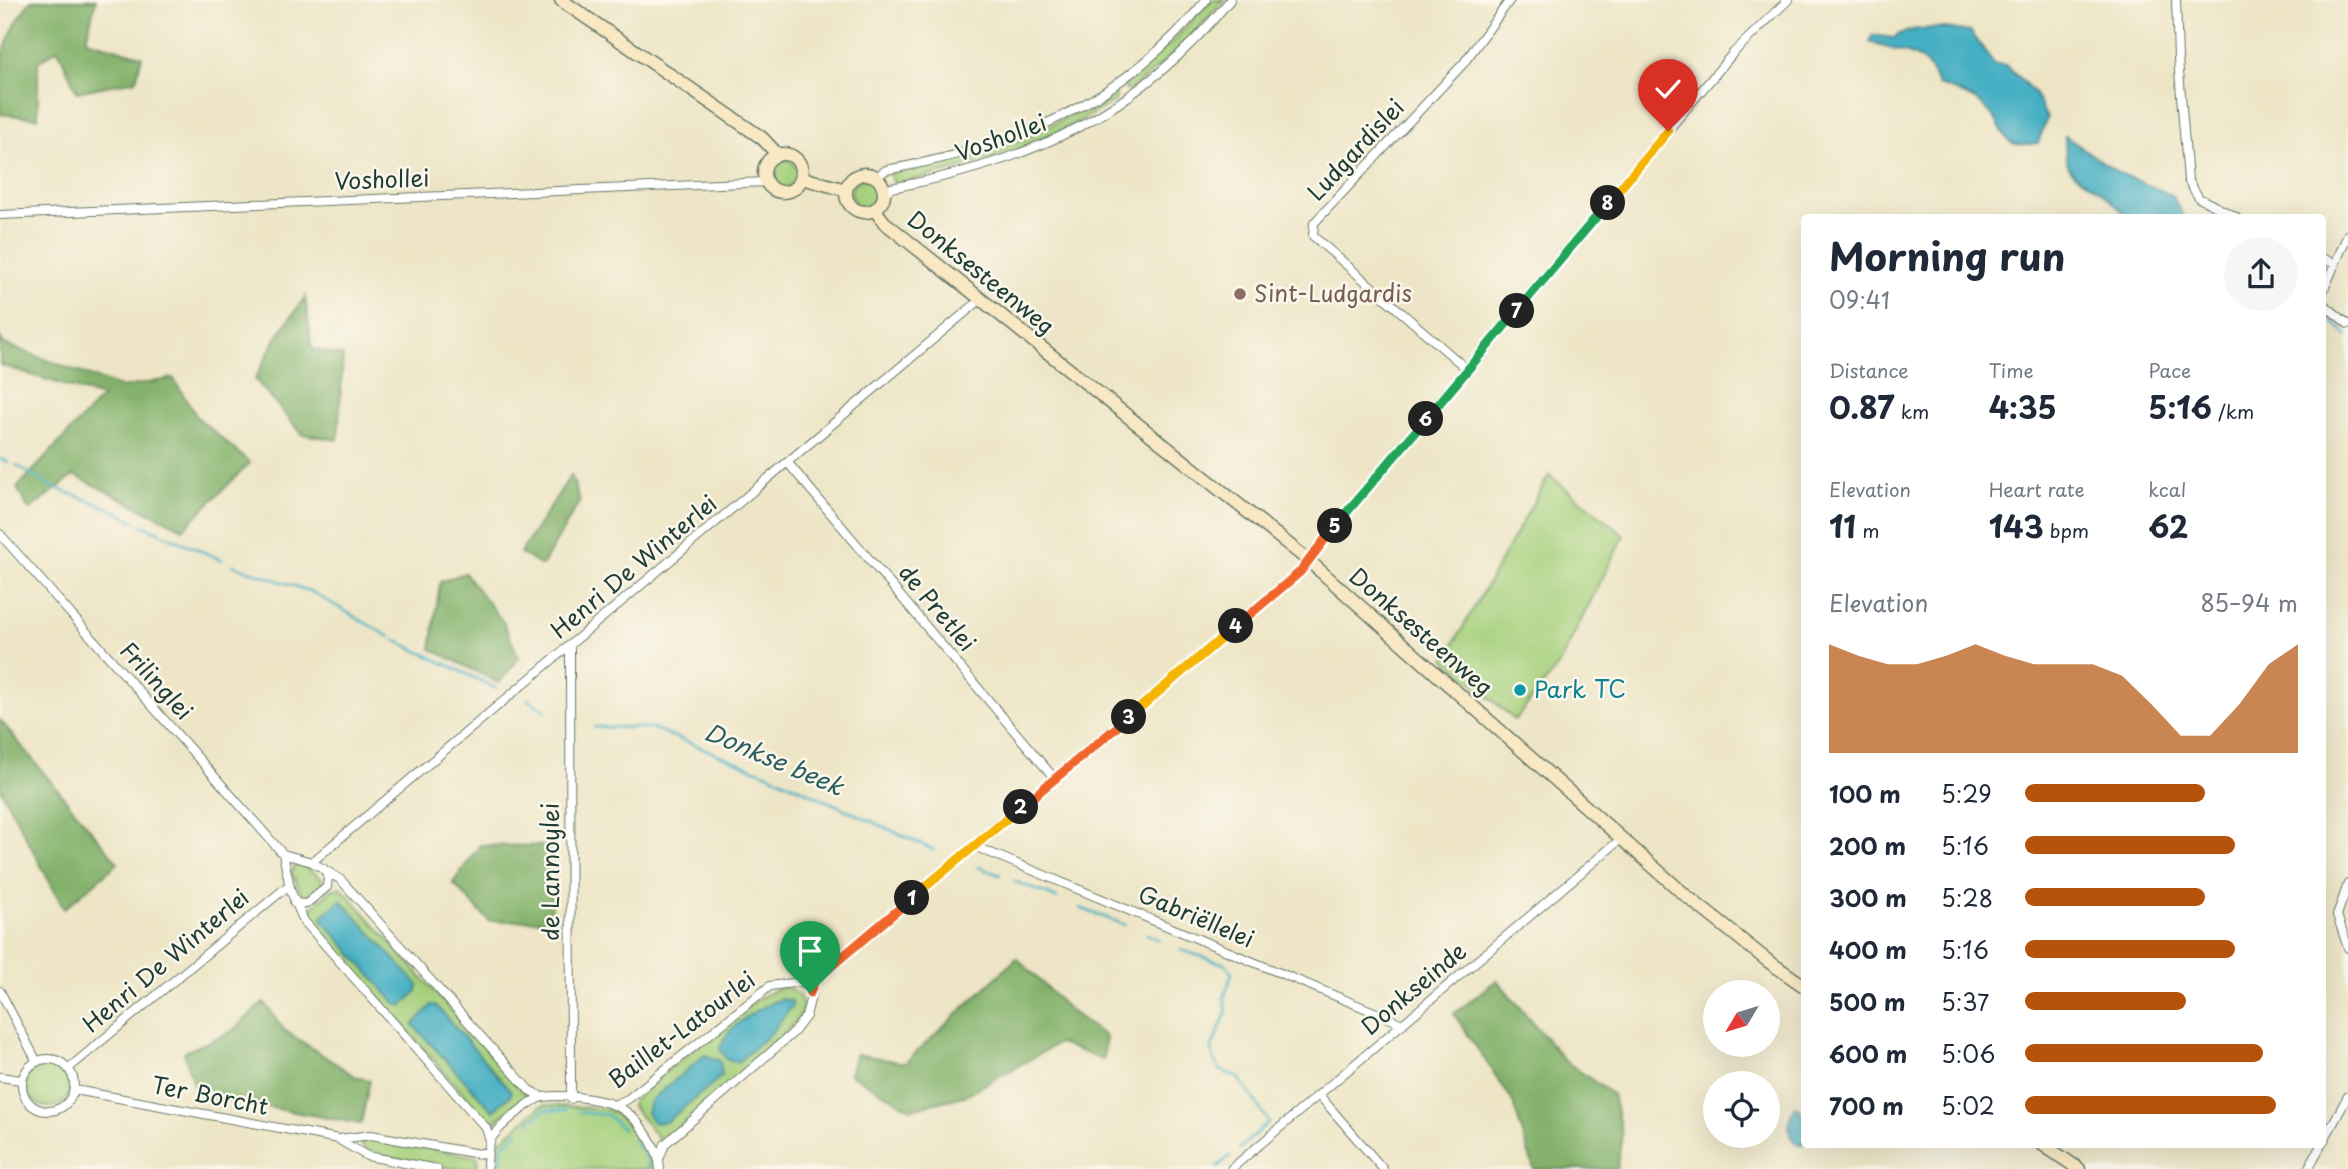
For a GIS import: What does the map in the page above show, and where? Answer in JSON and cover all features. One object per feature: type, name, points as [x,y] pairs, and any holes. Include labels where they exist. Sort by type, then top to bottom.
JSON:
[{"type":"street","points":[[561,0],[762,138],[778,155],[795,158],[802,170],[802,178],[792,190],[783,192],[766,183],[764,168],[778,155]]},
{"type":"street","name":"Voshollei","points":[[876,177],[886,170],[945,160],[1009,140],[1056,120],[1115,85],[1167,42],[1206,0]]},
{"type":"street","name":"Voshollei","points":[[884,195],[891,188],[946,178],[1020,155],[1078,128],[1125,99],[1187,48],[1230,0]]},
{"type":"street","name":"Ludgardislei","points":[[1468,370],[1313,236],[1314,223],[1463,64],[1510,0]]},
{"type":"street","points":[[660,1169],[660,1157],[665,1144],[802,1023],[815,980],[1300,572],[1734,52],[1788,0]]},
{"type":"street","points":[[2176,0],[2178,59],[2189,180],[2199,198],[2230,214]]},
{"type":"street","points":[[1115,85],[1125,99]]},
{"type":"street","points":[[846,190],[849,182],[861,174],[876,177],[883,187],[884,195]]},
{"type":"street","name":"Donksesteenweg","points":[[802,178],[846,190],[849,203],[856,210],[875,210]]},
{"type":"street","name":"Voshollei","points":[[0,215],[766,183]]},
{"type":"street","name":"Donksesteenweg","points":[[875,210],[884,195]]},
{"type":"street","name":"Donksesteenweg","points":[[875,210],[884,222],[980,300],[1308,560],[1694,902],[1801,984]]},
{"type":"street","points":[[2326,284],[2348,234]]},
{"type":"street","points":[[2326,260],[2334,264]]},
{"type":"street","name":"Henri De Winterlei","points":[[312,862],[980,300]]},
{"type":"street","points":[[2326,306],[2348,324]]},
{"type":"street","name":"de Pretlei","points":[[788,463],[1055,779]]},
{"type":"street","name":"Frilinglei","points":[[0,534],[283,854]]},
{"type":"street","name":"de Lannoylei","points":[[570,646],[571,1098]]},
{"type":"street","name":"Donkseinde","points":[[1231,1169],[1622,838]]},
{"type":"street","name":"Gabriëllelei","points":[[974,846],[1403,1024]]},
{"type":"street","points":[[487,1169],[490,1141],[486,1128],[304,921],[294,902],[283,854],[312,862],[341,880],[529,1090],[542,1097],[571,1098],[614,1105],[640,1128],[660,1157]]},
{"type":"street","points":[[294,902],[306,904],[327,887],[328,877],[324,869]]},
{"type":"street","points":[[2348,884],[2337,915],[2348,948]]},
{"type":"street","name":"Henri De Winterlei","points":[[69,1068],[289,885]]},
{"type":"street","name":"Baillet-Latourlei","points":[[614,1105],[628,1099],[770,986],[815,980]]},
{"type":"street","points":[[0,991],[37,1062]]},
{"type":"street","points":[[53,1059],[69,1068],[75,1090],[60,1108],[42,1110],[27,1100],[21,1080],[27,1069],[37,1062],[53,1059]]},
{"type":"street","points":[[0,1076],[21,1080]]},
{"type":"street","name":"Ter Borcht","points":[[75,1090],[339,1139],[371,1135],[479,1154],[488,1151]]},
{"type":"street","points":[[1319,1095],[1383,1169]]},
{"type":"street","points":[[2326,1136],[2348,1096]]},
{"type":"street","points":[[490,1141],[527,1106],[542,1097]]},
{"type":"street","name":"Ter Borcht","points":[[339,1139],[368,1156],[437,1169]]},
{"type":"street","points":[[2048,1148],[2080,1169]]},
{"type":"street","points":[[2308,1169],[2320,1148]]},
{"type":"green space","points":[[31,0],[96,0],[86,40],[142,56],[136,80],[77,92],[58,49],[38,62],[38,118],[0,114],[0,80],[4,53],[13,28]]},
{"type":"green space","points":[[1211,0],[1224,0],[1178,51],[1129,91],[1124,88],[1125,82],[1171,43]]},
{"type":"green space","points":[[1115,92],[1116,100],[1088,116],[1009,152],[895,184],[889,174],[971,157],[1026,138]]},
{"type":"green space","points":[[783,159],[793,163],[797,173],[793,183],[783,187],[773,183],[769,173],[773,163]]},
{"type":"green space","points":[[865,179],[875,183],[879,193],[875,203],[865,207],[855,203],[851,193],[855,183]]},
{"type":"green space","points":[[305,297],[312,349],[343,356],[338,440],[302,434],[255,379],[276,338]]},
{"type":"green space","points":[[0,337],[4,344],[122,388],[173,378],[197,417],[250,463],[183,529],[74,475],[29,510],[17,488],[102,397],[0,365]]},
{"type":"green space","points":[[571,475],[580,501],[542,566],[520,553]]},
{"type":"green space","points":[[1549,475],[1624,535],[1558,666],[1515,720],[1445,659]]},
{"type":"green space","points":[[465,573],[503,622],[519,658],[499,683],[431,649],[440,582]]},
{"type":"green space","points":[[0,720],[118,863],[64,909],[0,788]]},
{"type":"green space","points":[[480,845],[549,846],[552,920],[489,921],[453,883]]},
{"type":"green space","points":[[296,864],[306,867],[322,879],[321,886],[311,896],[302,895],[291,872]]},
{"type":"green space","points":[[341,887],[526,1095],[491,1125],[311,921],[311,908],[331,890]]},
{"type":"green space","points":[[1017,958],[1069,1010],[1106,1037],[1103,1060],[1059,1043],[964,1096],[911,1109],[850,1074],[856,1054],[905,1063]]},
{"type":"green space","points":[[1497,980],[1564,1060],[1613,1095],[1622,1134],[1617,1169],[1534,1169],[1512,1100],[1454,1014]]},
{"type":"green space","points":[[784,987],[797,994],[801,1001],[802,1010],[793,1024],[709,1102],[660,1140],[631,1105],[633,1101],[730,1019],[769,993]]},
{"type":"green space","points":[[264,1002],[284,1030],[358,1078],[370,1080],[361,1124],[196,1094],[184,1052],[231,1032]]},
{"type":"green space","points":[[49,1063],[64,1070],[71,1085],[64,1100],[49,1107],[34,1100],[27,1085],[34,1070]]},
{"type":"green space","points":[[541,1106],[605,1109],[612,1112],[636,1134],[648,1152],[653,1169],[495,1169],[499,1142]]},
{"type":"green space","points":[[367,1137],[478,1157],[477,1169],[455,1169],[367,1153],[361,1144]]},
{"type":"water","points":[[1945,28],[1971,32],[1995,65],[2006,66],[2034,92],[2047,118],[2038,143],[2012,143],[1987,109],[1967,96],[1938,85],[1926,64],[1919,58],[1870,42],[1872,35],[1894,38],[1911,30]]},
{"type":"water","points":[[2065,136],[2119,173],[2172,195],[2182,214],[2125,214],[2101,192],[2075,174],[2066,158]]},
{"type":"water","points":[[341,900],[418,985],[417,991],[402,1006],[395,1003],[322,920],[322,916]]},
{"type":"water","points":[[781,999],[792,1001],[792,1006],[771,1033],[738,1062],[726,1059],[720,1049],[736,1025],[754,1012]]},
{"type":"water","points":[[432,1005],[436,1005],[511,1091],[511,1095],[493,1111],[413,1025]]},
{"type":"water","points":[[705,1055],[720,1061],[722,1076],[666,1122],[654,1123],[647,1113],[650,1101]]},
{"type":"water","points":[[1795,1106],[1800,1108],[1800,1146],[1790,1133],[1790,1117]]},
{"type":"waterway","points":[[2330,320],[2348,336]]},
{"type":"waterway","name":"Donkse beek","points":[[0,459],[8,462]]},
{"type":"waterway","name":"Donkse beek","points":[[16,465],[50,486],[107,507]]},
{"type":"waterway","name":"Donkse beek","points":[[111,509],[138,523]]},
{"type":"waterway","name":"Donkse beek","points":[[142,525],[222,560]]},
{"type":"waterway","name":"Donkse beek","points":[[232,565],[312,592],[390,637]]},
{"type":"waterway","name":"Donkse beek","points":[[395,640],[496,688]]},
{"type":"waterway","name":"Donkse beek","points":[[527,699],[546,711]]},
{"type":"waterway","name":"Donkse beek","points":[[594,727],[652,728],[775,777],[934,850]]},
{"type":"waterway","name":"Donkse beek","points":[[978,867],[1000,875]]},
{"type":"waterway","name":"Donkse beek","points":[[1014,881],[1057,898]]},
{"type":"waterway","name":"Donkse beek","points":[[1080,908],[1125,925]]},
{"type":"waterway","name":"Donkse beek","points":[[1147,934],[1159,940]]},
{"type":"waterway","name":"Donkse beek","points":[[1181,950],[1225,964],[1232,973],[1224,998],[1227,1011],[1212,1047],[1213,1058],[1220,1070],[1239,1078],[1269,1122],[1239,1149]]},
{"type":"waterway","points":[[529,1122],[545,1110],[566,1110]]},
{"type":"waterway","points":[[579,1112],[607,1115],[623,1129]]},
{"type":"waterway","points":[[501,1165],[503,1146],[519,1131]]},
{"type":"waterway","points":[[632,1139],[646,1157],[649,1169]]},
{"type":"waterway","name":"Donkse beek","points":[[1217,1167],[1230,1156]]},
{"type":"place","name":"Sint-Ludgardis","points":[[1240,294]]},
{"type":"place","name":"Park TC","points":[[1520,690]]},
{"type":"route","points":[[810,993],[815,980],[1300,572],[1668,131]]}]
